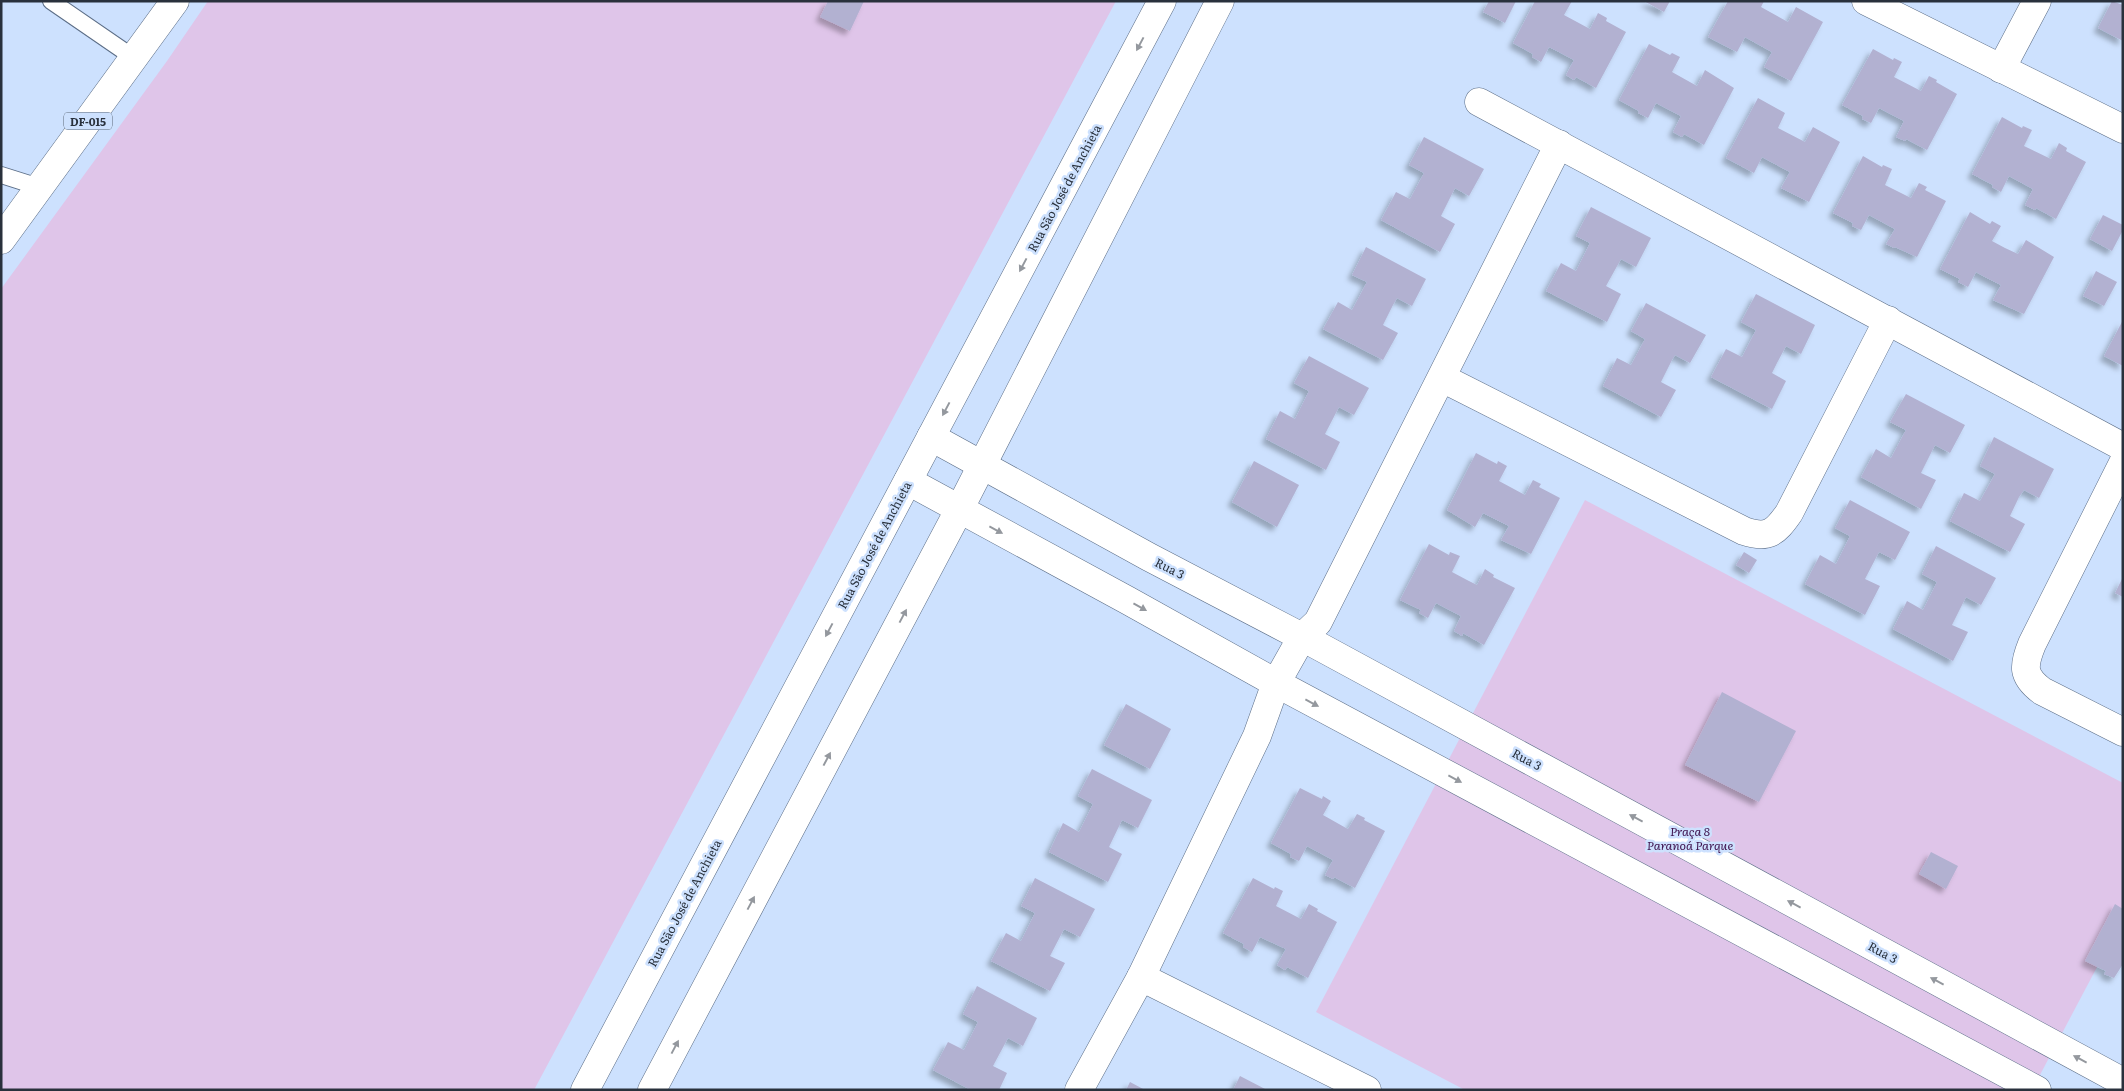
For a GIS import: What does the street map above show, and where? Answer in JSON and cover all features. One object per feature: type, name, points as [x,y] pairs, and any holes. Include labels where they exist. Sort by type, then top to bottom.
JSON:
[{"type":"street","name":"DF-015","points":[[1,240],[175,1]]},
{"type":"street","name":"Rua São José de Anchieta","points":[[585,1090],[1162,1]]},
{"type":"street","points":[[652,1090],[959,510],[1220,1]]},
{"type":"street","points":[[1866,1],[2123,129]]},
{"type":"street","points":[[2001,69],[2037,1]]},
{"type":"street","points":[[1480,102],[2123,447]]},
{"type":"street","points":[[1079,1090],[1141,977],[1257,736],[1276,684],[1302,636],[1318,622],[1558,144]]},
{"type":"street","points":[[1442,378],[1757,536],[1769,534],[1780,526],[1789,513],[1888,320]]},
{"type":"street","name":"Rua 3","points":[[931,437],[1149,557],[1302,636],[2123,1082]]},
{"type":"street","points":[[2123,463],[2032,644],[2026,658],[2026,672],[2031,683],[2042,691],[2123,732]]},
{"type":"street","points":[[908,481],[1127,600],[1276,684],[2037,1090]]},
{"type":"street","points":[[1141,977],[1367,1090]]},
{"type":"lane","points":[[51,1],[134,58]]},
{"type":"lane","points":[[1,176],[39,187]]},
{"type":"green space","points":[[208,1],[1116,1],[534,1090],[1,1090],[1,289],[167,61]]},
{"type":"green space","name":"Praça 8 Paranoá Parque","points":[[1585,500],[2123,783],[2123,918],[2032,1090],[1465,1090],[1316,1012]]},
{"type":"building","points":[[828,1],[864,1],[850,31],[820,17]]},
{"type":"building","points":[[1489,1],[1516,1],[1505,23],[1483,12]]},
{"type":"building","points":[[1535,1],[1572,1],[1564,15],[1590,29],[1598,13],[1607,18],[1606,21],[1626,32],[1596,88],[1576,77],[1574,80],[1566,75],[1574,60],[1549,47],[1541,62],[1532,57],[1533,54],[1513,43]]},
{"type":"building","points":[[1644,1],[1670,1],[1664,12]]},
{"type":"building","points":[[1728,1],[1764,1],[1761,7],[1788,22],[1796,7],[1823,22],[1791,81],[1764,67],[1772,52],[1745,37],[1737,52],[1708,37]]},
{"type":"building","points":[[2112,1],[2123,5],[2123,41],[2098,28]]},
{"type":"building","points":[[1649,44],[1670,55],[1672,53],[1680,57],[1672,72],[1697,86],[1705,70],[1734,88],[1704,145],[1684,134],[1682,137],[1673,132],[1681,116],[1656,103],[1648,118],[1619,100]]},
{"type":"building","points":[[1873,49],[1893,60],[1894,58],[1902,62],[1894,77],[1921,91],[1929,76],[1957,94],[1927,150],[1906,139],[1905,141],[1896,137],[1904,121],[1879,108],[1871,123],[1862,119],[1863,116],[1842,105]]},
{"type":"building","points":[[1758,98],[1785,113],[1778,128],[1805,142],[1813,127],[1840,142],[1809,202],[1781,188],[1790,172],[1762,157],[1754,173],[1726,158]]},
{"type":"building","points":[[2002,117],[2022,128],[2023,126],[2032,130],[2024,146],[2051,159],[2059,143],[2067,148],[2066,151],[2086,162],[2056,219],[2036,208],[2035,210],[2025,205],[2033,189],[2009,176],[2001,192],[1992,187],[1993,185],[1972,174]]},
{"type":"building","points":[[1424,137],[1484,169],[1469,196],[1455,188],[1441,216],[1455,224],[1440,252],[1381,220],[1396,192],[1410,199],[1424,173],[1409,165]]},
{"type":"building","points":[[1863,156],[1882,167],[1883,165],[1892,169],[1885,185],[1911,198],[1919,183],[1927,187],[1925,190],[1946,201],[1917,257],[1886,244],[1895,229],[1869,215],[1861,230],[1852,226],[1853,223],[1833,213]]},
{"type":"building","points":[[1591,207],[1651,238],[1636,267],[1621,259],[1606,286],[1621,294],[1607,322],[1546,291],[1561,263],[1576,271],[1590,243],[1576,236]]},
{"type":"building","points":[[1970,212],[1990,224],[1992,221],[2001,226],[1992,241],[2005,248],[2018,254],[2026,240],[2054,257],[2024,314],[1993,300],[2001,285],[1976,272],[1968,287],[1958,282],[1960,279],[1940,269]]},
{"type":"building","points":[[2103,215],[2123,225],[2123,230],[2112,251],[2090,239]]},
{"type":"building","points":[[1366,247],[1426,279],[1412,306],[1397,298],[1393,305],[1383,325],[1398,333],[1383,360],[1323,329],[1338,302],[1352,310],[1367,282],[1352,275]]},
{"type":"building","points":[[2096,271],[2117,282],[2104,306],[2083,296]]},
{"type":"building","points":[[1756,294],[1815,325],[1801,354],[1786,346],[1777,363],[1772,373],[1786,381],[1772,409],[1711,377],[1726,349],[1742,357],[1756,330],[1741,322]]},
{"type":"building","points":[[1646,303],[1706,335],[1690,363],[1675,355],[1672,360],[1661,382],[1676,390],[1661,417],[1603,386],[1617,358],[1631,365],[1645,339],[1631,331]]},
{"type":"building","points":[[2123,320],[2123,366],[2104,356]]},
{"type":"building","points":[[1309,356],[1369,388],[1354,415],[1339,407],[1325,434],[1340,442],[1326,470],[1266,439],[1280,411],[1295,419],[1309,391],[1294,383]]},
{"type":"building","points":[[1906,394],[1965,425],[1950,453],[1935,445],[1921,473],[1936,480],[1921,509],[1861,477],[1876,449],[1891,458],[1906,430],[1890,422]]},
{"type":"building","points":[[1994,437],[2054,469],[2039,498],[2024,490],[2019,497],[2010,516],[2025,524],[2010,552],[1950,521],[1964,493],[1980,501],[1995,474],[1980,466]]},
{"type":"building","points":[[1476,453],[1497,464],[1498,461],[1507,466],[1499,481],[1525,495],[1533,480],[1541,484],[1539,487],[1560,498],[1531,554],[1501,540],[1509,526],[1483,513],[1475,527],[1447,510]]},
{"type":"building","points":[[1254,461],[1299,485],[1277,527],[1232,502]]},
{"type":"building","points":[[1850,500],[1910,532],[1895,560],[1879,552],[1865,579],[1880,586],[1865,615],[1805,584],[1820,555],[1836,564],[1850,536],[1835,528]]},
{"type":"building","points":[[1429,544],[1449,555],[1450,552],[1460,556],[1452,572],[1467,580],[1477,585],[1485,569],[1494,575],[1493,577],[1515,588],[1484,645],[1463,633],[1462,636],[1454,631],[1461,616],[1436,603],[1428,618],[1419,613],[1421,610],[1400,600]]},
{"type":"building","points":[[1936,546],[1996,578],[1981,605],[1966,597],[1952,625],[1968,632],[1953,661],[1893,629],[1907,601],[1923,610],[1937,582],[1922,574]]},
{"type":"building","points":[[1744,552],[1757,560],[1749,573],[1736,565]]},
{"type":"building","points":[[2123,577],[2123,597],[2115,593]]},
{"type":"building","points":[[1722,692],[1796,731],[1759,802],[1685,765]]},
{"type":"building","points":[[1126,704],[1171,729],[1150,769],[1104,745]]},
{"type":"building","points":[[1092,769],[1152,800],[1138,828],[1122,820],[1109,847],[1122,854],[1108,882],[1049,852],[1063,823],[1079,832],[1093,804],[1078,796]]},
{"type":"building","points":[[1300,788],[1322,799],[1323,796],[1331,801],[1323,815],[1346,828],[1348,829],[1357,814],[1385,831],[1355,888],[1334,877],[1333,879],[1325,875],[1333,860],[1307,846],[1299,861],[1290,857],[1291,854],[1271,843]]},
{"type":"building","points":[[1931,852],[1958,866],[1946,889],[1919,874]]},
{"type":"building","points":[[1035,878],[1095,909],[1080,937],[1064,929],[1050,956],[1065,963],[1050,991],[991,961],[1006,933],[1021,941],[1035,913],[1021,906]]},
{"type":"building","points":[[1253,878],[1274,889],[1275,887],[1283,891],[1276,906],[1301,919],[1309,904],[1318,909],[1317,911],[1337,922],[1308,978],[1287,967],[1285,970],[1277,965],[1286,949],[1260,937],[1252,952],[1243,947],[1244,944],[1223,933]]},
{"type":"building","points":[[2115,904],[2123,909],[2123,964],[2114,978],[2104,974],[2106,971],[2085,961]]},
{"type":"building","points":[[977,986],[1037,1018],[1023,1046],[1008,1038],[993,1066],[1007,1073],[999,1090],[971,1090],[933,1070],[948,1042],[964,1050],[978,1022],[963,1014]]},
{"type":"building","points":[[1240,1076],[1267,1090],[1233,1090]]},
{"type":"building","points":[[1130,1082],[1145,1090],[1126,1090]]}]
